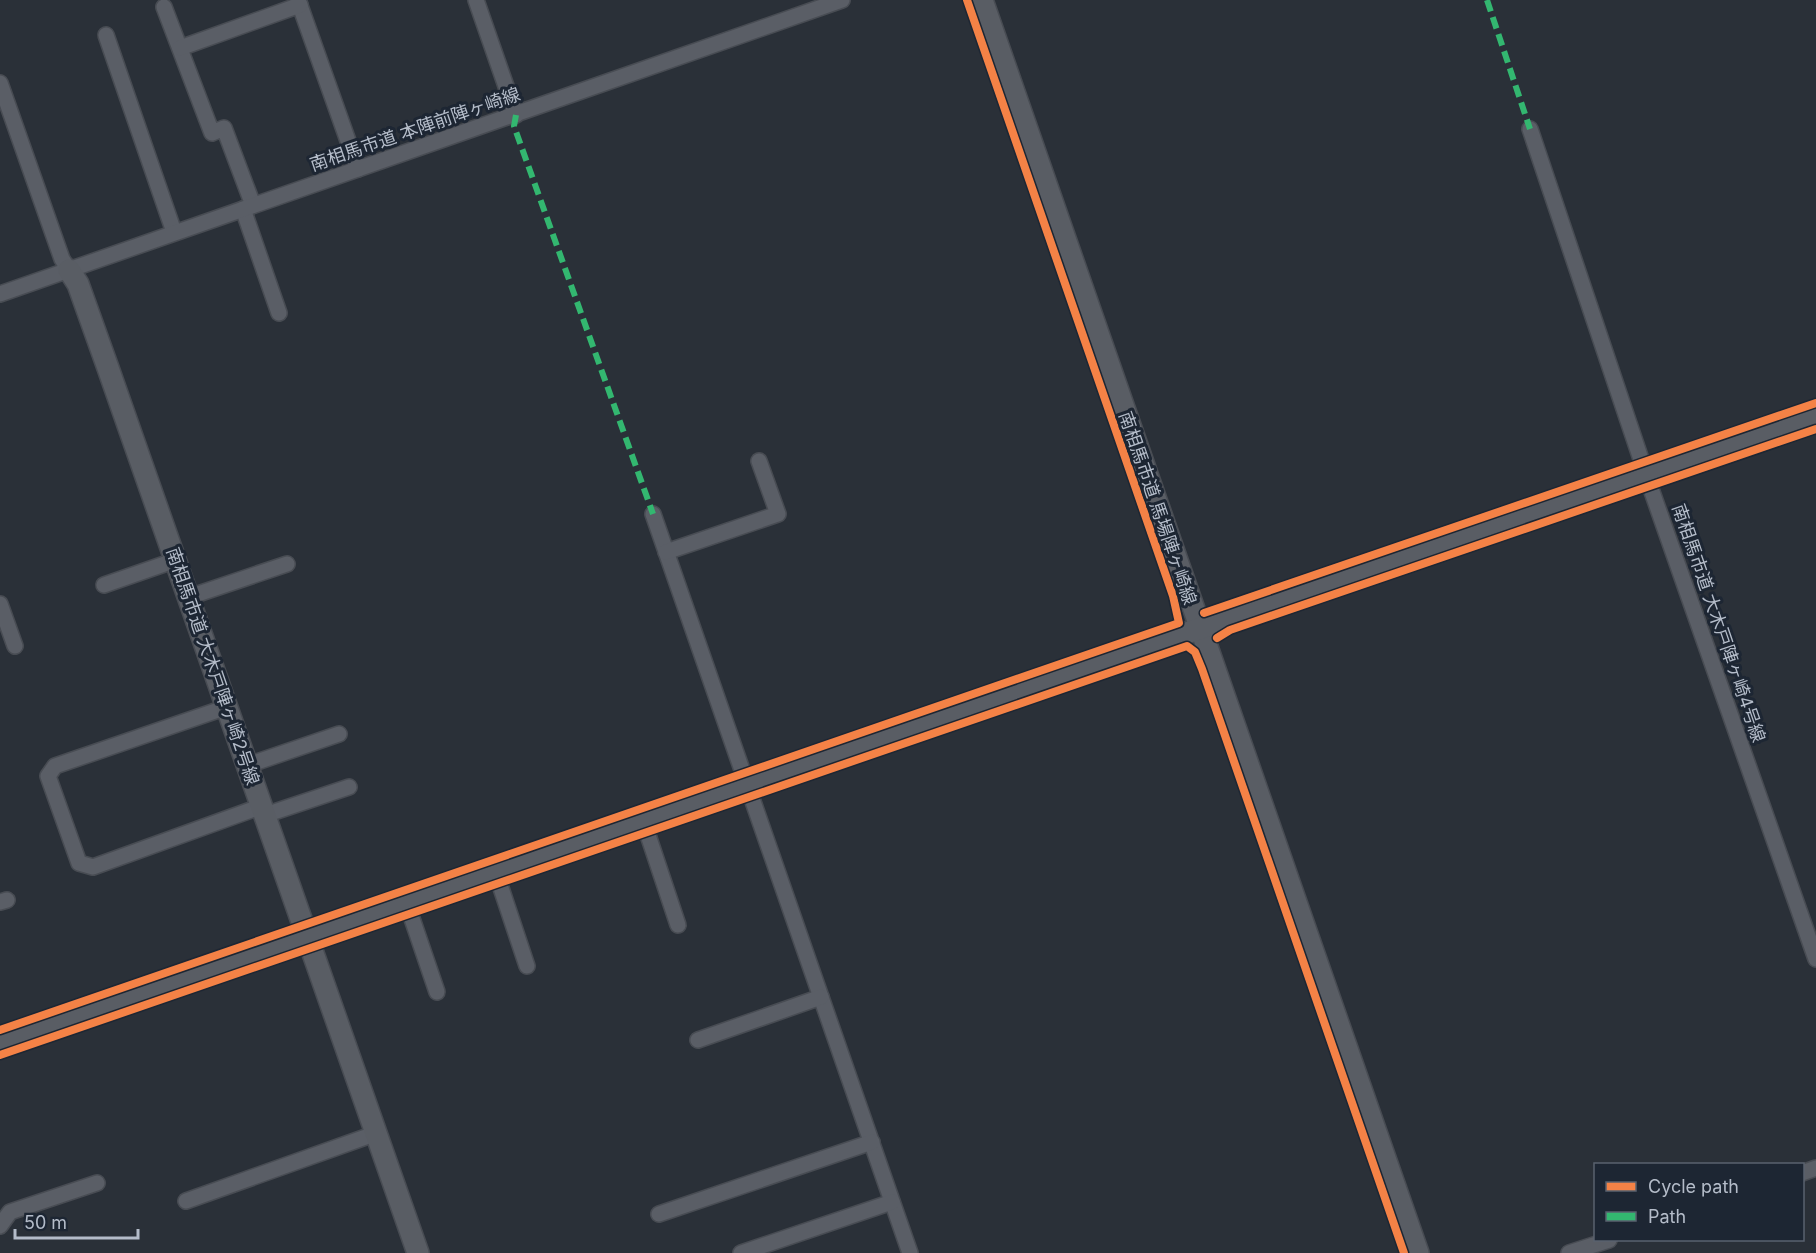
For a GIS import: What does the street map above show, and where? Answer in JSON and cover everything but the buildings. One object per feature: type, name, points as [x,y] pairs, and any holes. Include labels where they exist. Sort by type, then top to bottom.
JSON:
[{"type":"street","points":[[476,0],[516,115]]},
{"type":"street","name":"南相馬市道 本陣前陣ヶ崎線","points":[[0,294],[842,0]]},
{"type":"street","name":"南相馬市道 馬場陣ヶ崎線","points":[[982,0],[1418,1253]]},
{"type":"street","points":[[180,48],[299,3],[358,169]]},
{"type":"street","points":[[164,7],[212,133],[224,128],[279,313]]},
{"type":"street","points":[[106,35],[174,232]]},
{"type":"street","name":"南相馬市道 大木戸陣ヶ崎2号線","points":[[0,83],[62,259],[78,284],[418,1253]]},
{"type":"street","name":"南相馬市道 大木戸陣ヶ崎4号線","points":[[1530,129],[1646,474],[1816,959]]},
{"type":"street","points":[[0,1042],[1816,416]]},
{"type":"street","points":[[666,552],[777,514],[759,461]]},
{"type":"street","points":[[653,514],[910,1253]]},
{"type":"street","points":[[104,585],[176,560]]},
{"type":"street","points":[[189,597],[287,564]]},
{"type":"street","points":[[0,604],[15,646]]},
{"type":"street","points":[[227,707],[55,766],[48,776],[79,863],[93,867],[264,811],[350,787]]},
{"type":"street","points":[[248,765],[339,734]]},
{"type":"street","points":[[643,820],[678,925]]},
{"type":"street","points":[[495,870],[527,966]]},
{"type":"street","points":[[406,901],[437,992]]},
{"type":"street","points":[[698,1040],[821,997]]},
{"type":"street","points":[[186,1201],[377,1133]]},
{"type":"street","points":[[659,1214],[872,1142]]},
{"type":"street","points":[[0,1226],[10,1212],[97,1183]]},
{"type":"street","points":[[741,1253],[892,1202]]},
{"type":"street","points":[[1569,1253],[1603,1241]]},
{"type":"marked path","points":[[1487,0],[1530,129]]},
{"type":"marked path","points":[[516,115],[514,126],[653,514]]},
{"type":"cycle path","points":[[0,1030],[1179,623],[1173,596],[967,0]]},
{"type":"cycle path","points":[[1204,613],[1816,403]]},
{"type":"cycle path","points":[[1217,638],[1230,630],[1816,429]]},
{"type":"cycle path","points":[[0,1055],[1187,646],[1195,652],[1202,669],[1404,1253]]}]
